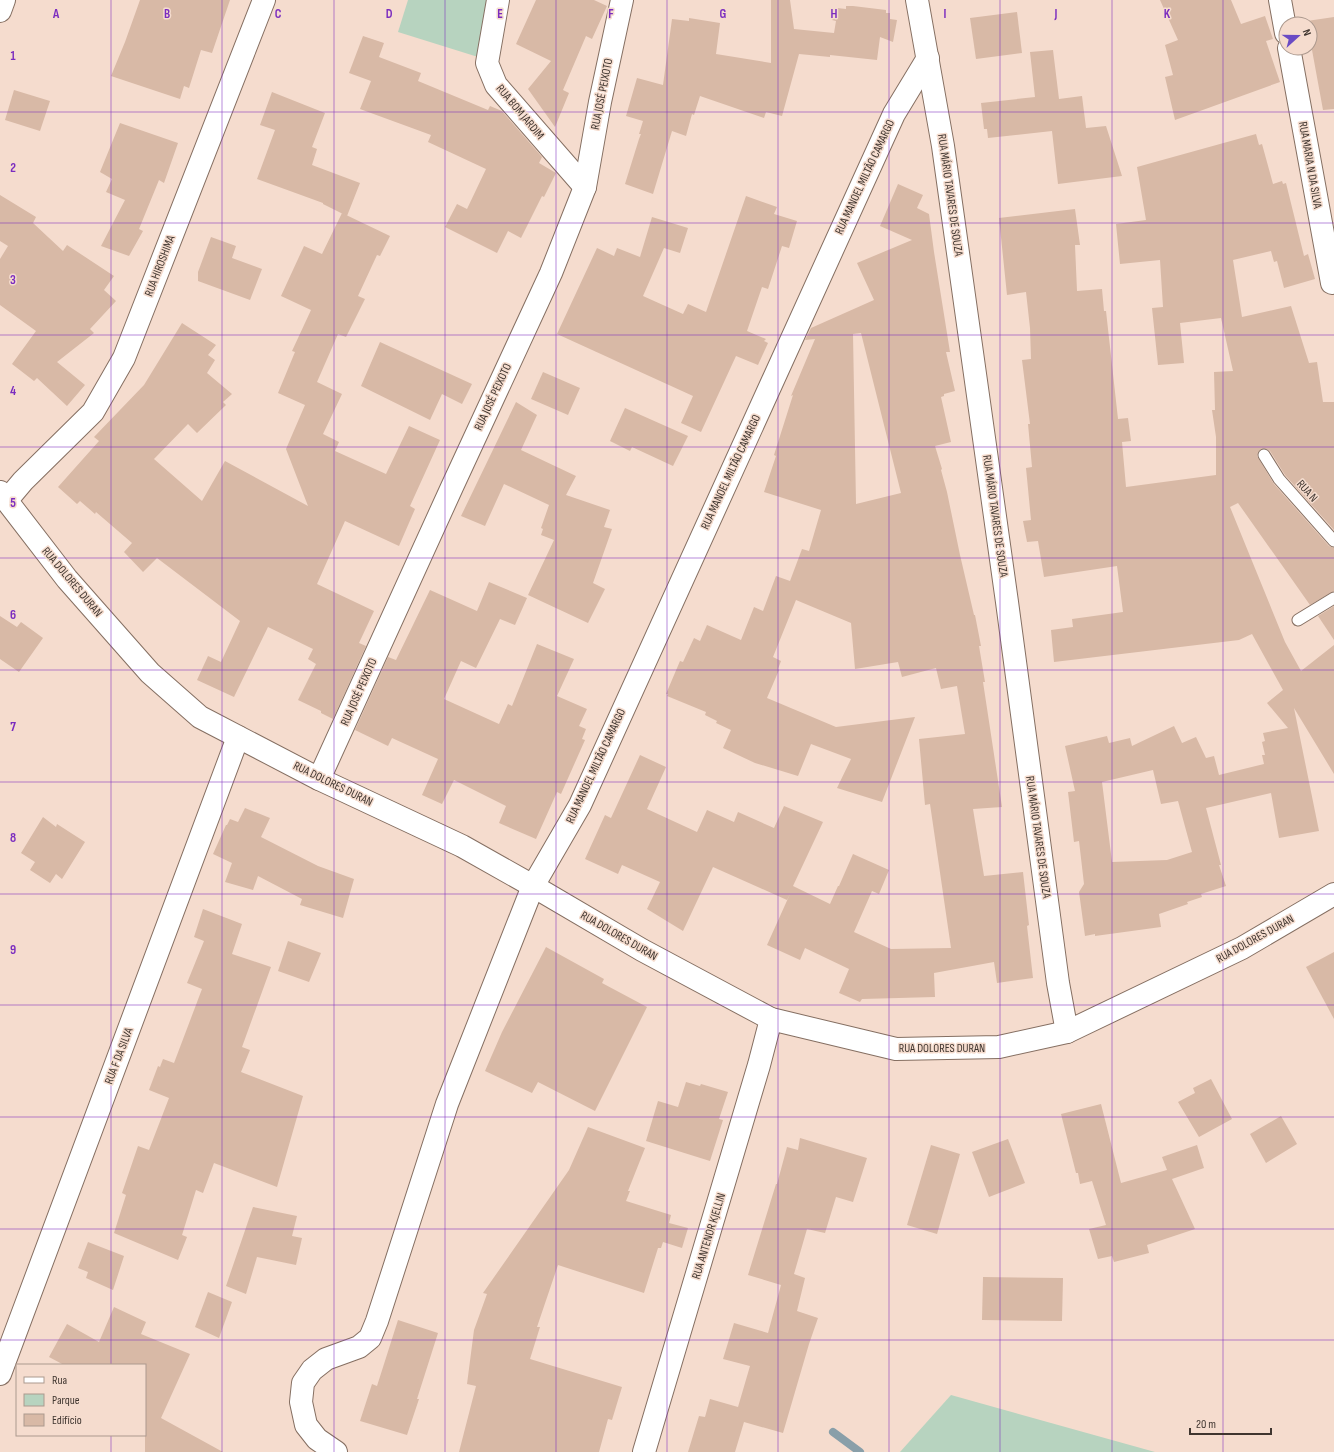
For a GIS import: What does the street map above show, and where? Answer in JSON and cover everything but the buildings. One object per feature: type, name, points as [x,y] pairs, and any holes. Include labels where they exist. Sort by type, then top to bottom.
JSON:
[{"type":"street","points":[[0,11],[4,0]]},
{"type":"street","name":"RUA HIROSHIMA","points":[[3,496],[23,481],[93,412],[124,358],[264,0]]},
{"type":"street","name":"RUA BOM JARDIM","points":[[498,0],[488,63],[496,85],[585,187]]},
{"type":"street","name":"RUA JOSÉ PEIXOTO","points":[[319,779],[551,273],[585,187],[600,102],[622,0]]},
{"type":"street","name":"RUA MÁRIO TAVARES DE SOUZA","points":[[917,0],[943,146],[1008,610],[1058,983],[1067,1032]]},
{"type":"street","points":[[1280,0],[1283,16]]},
{"type":"street","name":"RUA MARIA N DA SILVA","points":[[1290,56],[1332,283]]},
{"type":"street","name":"RUA MANOEL MILTÃO CAMARGO","points":[[336,1452],[317,1438],[306,1425],[301,1402],[303,1383],[312,1370],[326,1359],[359,1347],[370,1338],[377,1321],[447,1104],[533,886],[580,805],[597,764],[894,114],[928,58]]},
{"type":"street","name":"RUA DOLORES DURAN","points":[[3,496],[67,579],[150,673],[200,717],[319,779],[462,846],[642,950],[771,1018],[896,1049],[999,1047],[1067,1032],[1242,948],[1334,894]]},
{"type":"street","name":"RUA F DA SILVA","points":[[0,1374],[238,737]]},
{"type":"street","name":"RUA ANTENOR KJELLIN","points":[[644,1452],[759,1065],[771,1018]]},
{"type":"lane","name":"RUA N","points":[[1264,455],[1279,479],[1334,541]]},
{"type":"lane","points":[[1298,620],[1334,598]]},
{"type":"green space","points":[[408,0],[490,0],[478,57],[398,32]]},
{"type":"green space","points":[[951,1395],[1155,1452],[900,1452]]},
{"type":"waterway","points":[[833,1432],[860,1452]]}]
